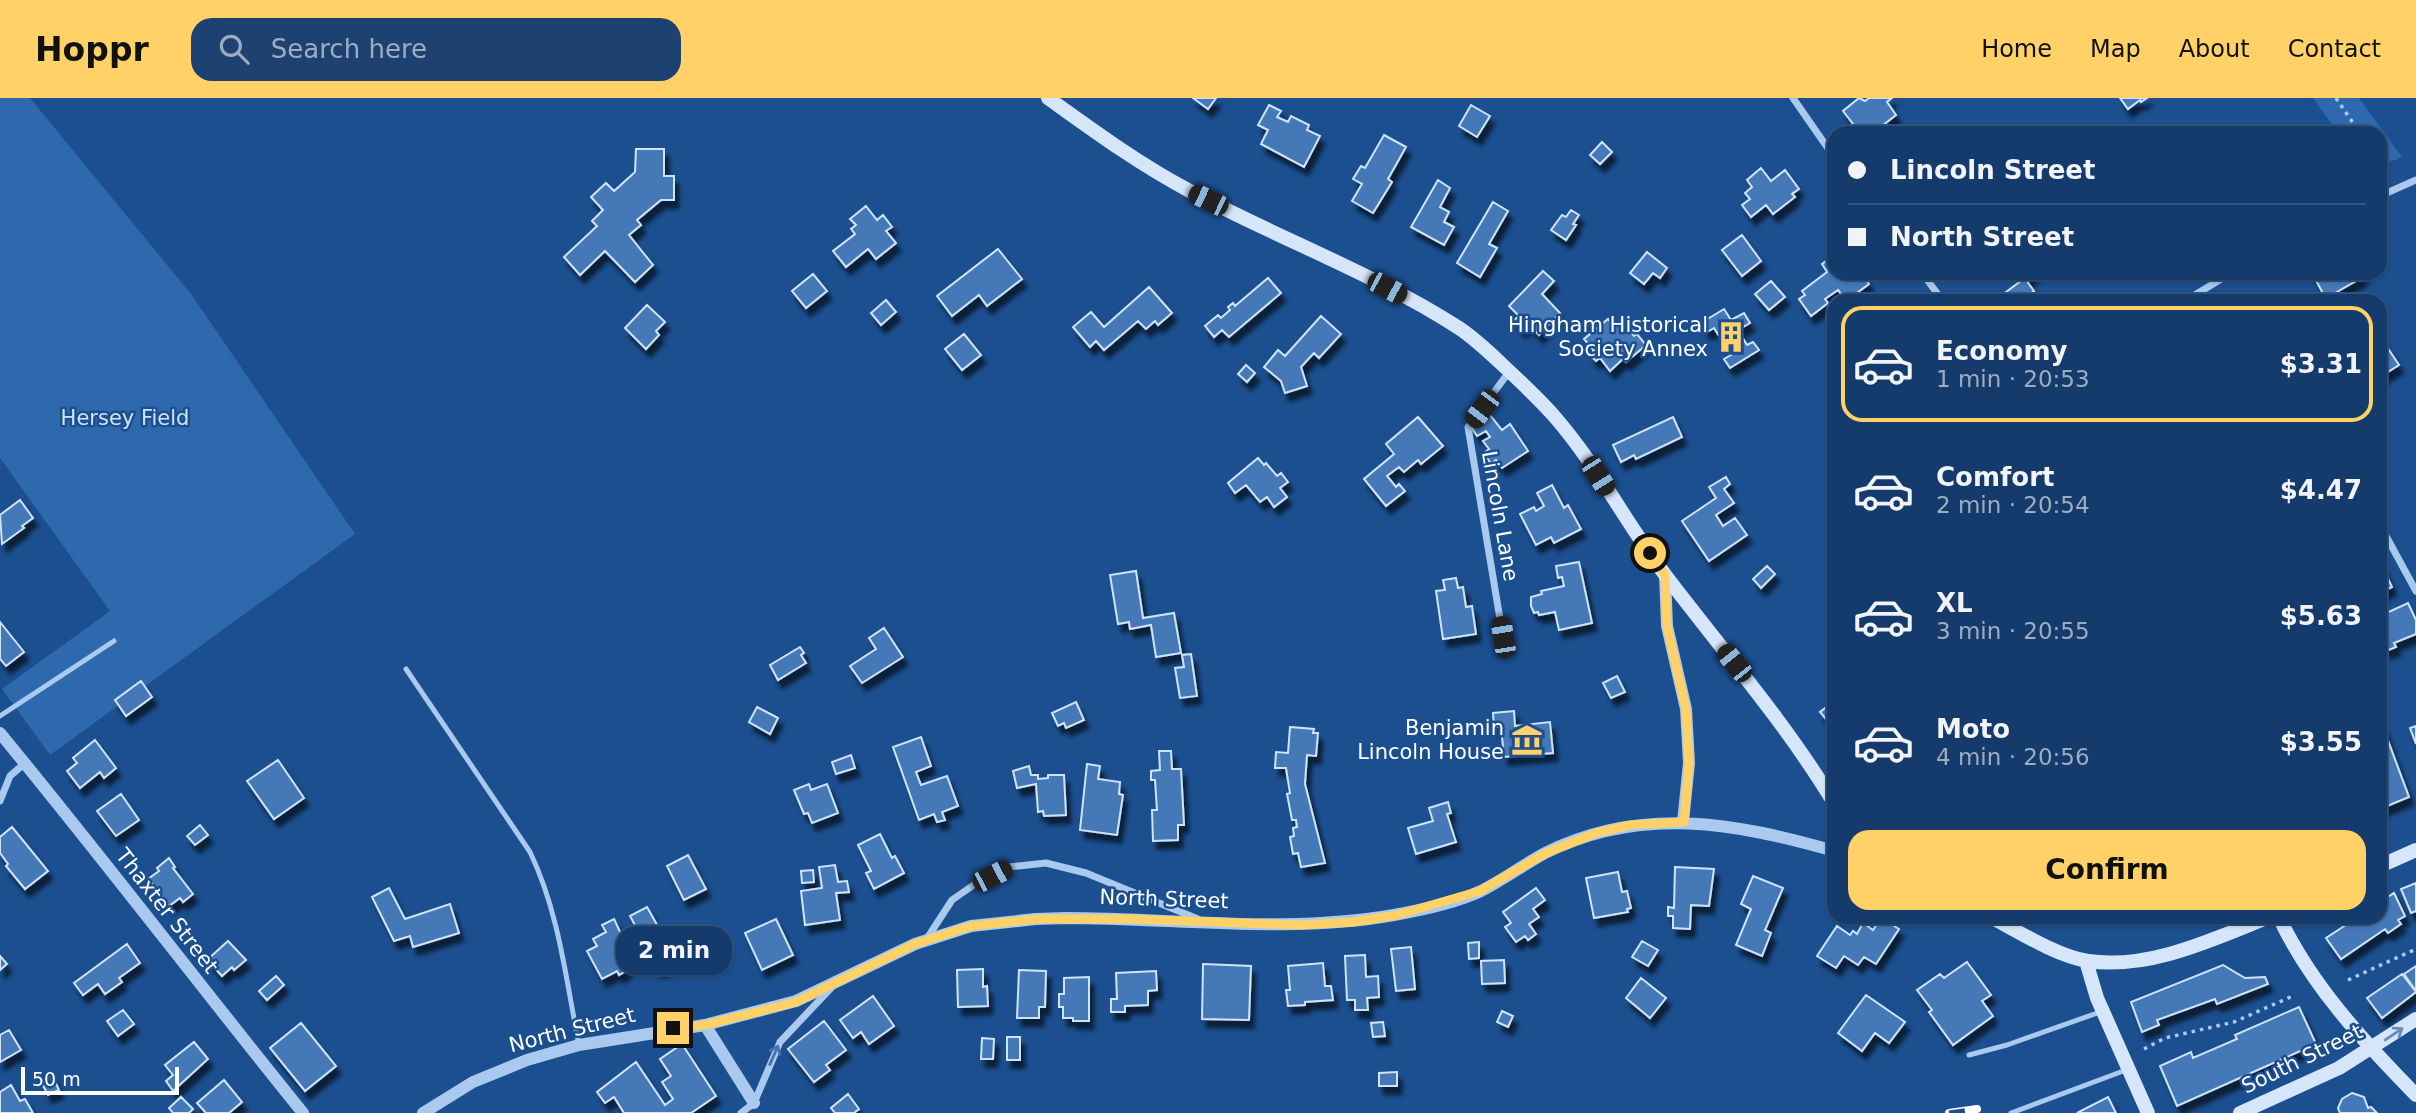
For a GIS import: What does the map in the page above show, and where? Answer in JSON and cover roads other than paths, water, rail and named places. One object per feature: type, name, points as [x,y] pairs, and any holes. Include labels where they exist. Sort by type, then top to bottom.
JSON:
[{"type":"main road","points":[[1048,98],[1141,163],[1189,191],[1310,248],[1460,329],[1509,372],[1563,427],[1665,575],[1748,679],[1827,791]]},
{"type":"main road","points":[[2387,863],[2416,850]]},
{"type":"main road","points":[[2005,924],[2062,953],[2086,961],[2120,963],[2195,945],[2250,924]]},
{"type":"main road","points":[[2282,924],[2291,944],[2338,1008],[2371,1049],[2416,1096]]},
{"type":"main road","points":[[2086,961],[2103,1011],[2148,1113]]},
{"type":"main road","name":"South Street","points":[[2240,1113],[2339,1068],[2416,1019]]},
{"type":"street","points":[[1793,98],[1827,147]]},
{"type":"street","points":[[2387,193],[2416,180]]},
{"type":"street","points":[[2196,294],[2220,280]]},
{"type":"street","name":"Lincoln Lane","points":[[1503,637],[1468,427],[1509,372]]},
{"type":"street","points":[[2387,538],[2416,591]]},
{"type":"street","points":[[1665,575],[1667,626],[1686,709],[1689,763],[1684,822]]},
{"type":"street","name":"Thaxter Street","points":[[0,733],[134,899],[243,1042],[303,1113]]},
{"type":"street","points":[[0,801],[10,776],[25,763]]},
{"type":"street","name":"North Street","points":[[423,1113],[498,1070],[579,1045],[705,1025],[796,1002],[926,941],[971,926],[1036,919],[1300,925],[1353,922],[1397,915],[1480,891],[1546,853],[1596,833],[1630,825],[1684,822],[1741,828],[1827,849]]},
{"type":"street","points":[[926,941],[951,900],[975,884],[1008,867],[1046,863],[1086,873],[1205,921]]},
{"type":"street","points":[[741,1113],[754,1103],[780,1042],[835,983]]},
{"type":"street","points":[[705,1025],[754,1103]]},
{"type":"lane","points":[[0,716],[114,641]]},
{"type":"lane","points":[[406,669],[530,852],[542,877],[553,909],[579,1045]]},
{"type":"lane","points":[[1969,1055],[2007,1045],[2103,1011]]},
{"type":"lane","points":[[2011,1113],[2129,1069]]},
{"type":"railway","points":[[1949,1113],[1977,1109]]},
{"type":"place","name":"Hingham Historical Society Annex","points":[[1731,337]]},
{"type":"place","name":"Benjamin Lincoln House","points":[[1527,740]]},
{"type":"park label","name":"Hersey Field","points":[[125,418]]}]
